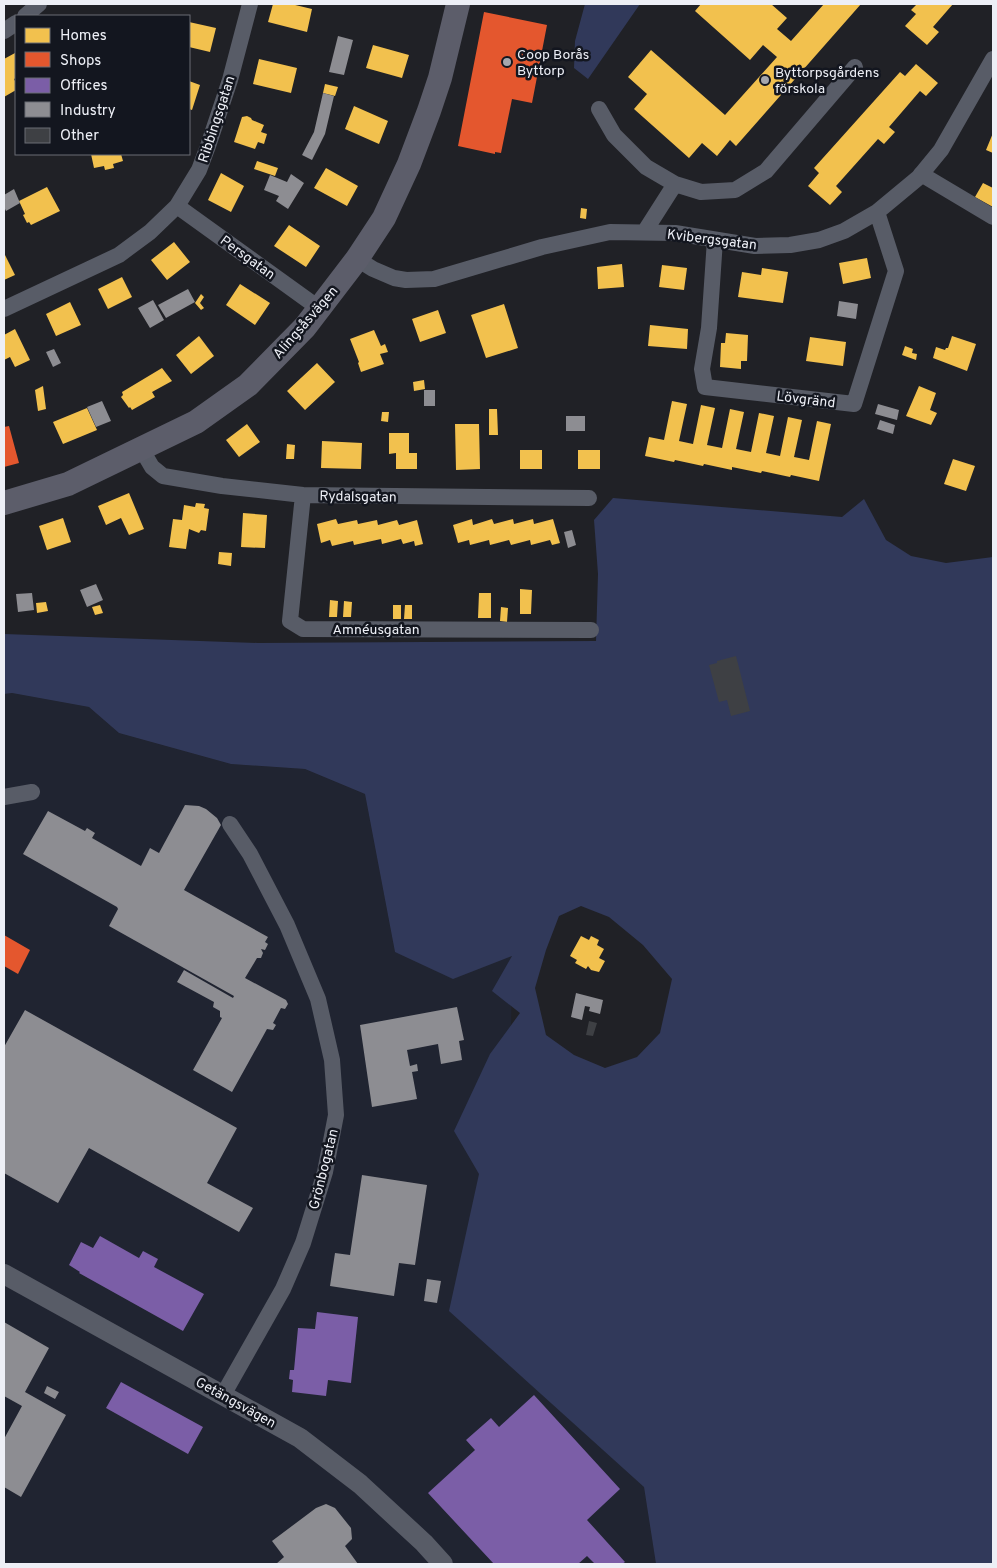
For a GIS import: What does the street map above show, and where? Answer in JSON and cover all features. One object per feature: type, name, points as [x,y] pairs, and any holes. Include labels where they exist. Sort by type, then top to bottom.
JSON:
[{"type":"main road","name":"Alingsåsvägen","points":[[4,503],[68,484],[142,450],[196,422],[248,385],[304,327],[358,260],[384,218],[409,164],[426,120],[440,78],[458,4]]},
{"type":"street","points":[[27,15],[39,4]]},
{"type":"street","name":"Ribbingsgatan","points":[[4,309],[119,255],[150,232],[177,206],[199,170],[208,146],[230,80],[250,4]]},
{"type":"street","points":[[4,31],[15,24]]},
{"type":"street","name":"Kvibergsgatan","points":[[358,260],[394,278],[406,280],[434,279],[542,247],[610,232],[645,231],[675,233],[755,246],[790,245],[819,240],[844,231],[878,212],[921,174],[941,150],[993,59]]},
{"type":"street","points":[[599,109],[614,134],[646,167],[675,184],[701,192],[735,190],[766,171],[855,67]]},
{"type":"street","points":[[921,174],[993,217]]},
{"type":"street","name":"Kvibergsgatan","points":[[645,231],[675,184]]},
{"type":"street","name":"Persgatan","points":[[177,206],[320,309]]},
{"type":"street","name":"Lövgränd","points":[[715,240],[708,328],[702,369],[706,387],[854,404],[896,271],[878,212]]},
{"type":"street","name":"Rydalsgatan","points":[[142,450],[152,466],[163,476],[222,486],[303,495],[589,498]]},
{"type":"street","name":"Amnéusgatan","points":[[303,495],[290,622],[302,629],[591,630]]},
{"type":"street","points":[[4,797],[32,792]]},
{"type":"street","name":"Grönbogatan","points":[[223,1395],[283,1289],[303,1243],[325,1172],[336,1115],[332,1060],[318,998],[287,925],[250,854],[230,824]]},
{"type":"street","name":"Getängsvägen","points":[[4,1274],[300,1438],[346,1473],[424,1543],[442,1564]]},
{"type":"shaded area","points":[[585,4],[640,4],[588,79],[574,68],[575,41]]},
{"type":"shaded area","points":[[613,498],[842,517],[864,499],[886,540],[911,556],[946,563],[993,557],[993,1564],[656,1564],[644,1487],[449,1311],[479,1174],[454,1131],[490,1054],[520,1013],[492,991],[512,956],[453,979],[395,952],[365,794],[305,769],[231,764],[119,733],[89,707],[12,693],[4,694],[4,634],[258,643],[596,641],[598,574],[594,520]],"holes":[[[581,906],[609,917],[643,945],[672,979],[660,1033],[637,1057],[605,1068],[574,1055],[546,1035],[535,988],[546,950],[559,916]]]},
{"type":"shaded area","points":[[12,693],[89,707],[119,733],[231,764],[305,769],[365,794],[395,952],[512,955],[510,1124],[644,1487],[656,1564],[4,1564],[4,694]]},
{"type":"building: Homes","points":[[273,4],[291,4],[312,9],[307,32],[268,22]]},
{"type":"building: Homes","points":[[701,4],[771,4],[787,18],[777,29],[791,41],[824,4],[861,4],[736,146],[730,140],[717,156],[702,143],[689,158],[634,109],[647,94],[628,77],[651,50],[725,115],[777,57],[763,45],[750,60],[695,11]]},
{"type":"building: Homes","points":[[917,4],[953,4],[933,27],[939,32],[927,45],[905,26],[916,14],[911,10]]},
{"type":"building: Homes","points":[[190,22],[216,28],[210,52],[190,47]]},
{"type":"building: Homes","points":[[373,45],[409,55],[402,78],[366,68]]},
{"type":"building: Homes","points":[[15,53],[15,91],[4,97],[4,59]]},
{"type":"building: Homes","points":[[259,59],[297,68],[291,93],[253,84]]},
{"type":"building: Homes","points":[[916,64],[938,83],[926,96],[920,91],[889,127],[895,132],[884,144],[878,139],[836,186],[842,192],[830,205],[808,186],[819,173],[814,168],[900,72],[905,76]]},
{"type":"building: Homes","points":[[190,81],[200,85],[192,110],[190,109]]},
{"type":"building: Homes","points":[[325,84],[338,87],[335,96],[323,93]]},
{"type":"building: Homes","points":[[354,106],[388,121],[379,144],[345,129]]},
{"type":"building: Homes","points":[[247,116],[264,125],[261,132],[267,134],[264,144],[258,142],[255,149],[234,142],[242,117]]},
{"type":"building: Homes","points":[[993,133],[993,153],[986,150]]},
{"type":"building: Homes","points":[[91,155],[121,155],[123,161],[113,164],[114,168],[105,170],[104,166],[94,168]]},
{"type":"building: Homes","points":[[257,161],[278,168],[275,176],[254,169]]},
{"type":"building: Homes","points":[[326,168],[358,186],[347,206],[314,188]]},
{"type":"building: Homes","points":[[221,173],[244,186],[231,212],[208,200]]},
{"type":"building: Homes","points":[[983,183],[993,188],[993,207],[975,197]]},
{"type":"building: Homes","points":[[47,187],[60,211],[31,225],[29,222],[27,223],[23,215],[25,214],[19,201]]},
{"type":"building: Homes","points":[[581,208],[587,209],[586,219],[580,218]]},
{"type":"building: Homes","points":[[289,225],[320,246],[306,267],[274,246]]},
{"type":"building: Homes","points":[[174,242],[190,262],[167,280],[151,260]]},
{"type":"building: Homes","points":[[4,253],[15,275],[4,280]]},
{"type":"building: Homes","points":[[867,258],[871,278],[843,284],[839,263]]},
{"type":"building: Homes","points":[[622,264],[624,287],[598,289],[597,267]]},
{"type":"building: Homes","points":[[662,265],[687,268],[684,290],[659,287]]},
{"type":"building: Homes","points":[[762,268],[788,272],[783,303],[738,297],[742,272],[761,275]]},
{"type":"building: Homes","points":[[122,277],[132,297],[108,309],[98,289]]},
{"type":"building: Homes","points":[[240,284],[270,303],[255,325],[226,305]]},
{"type":"building: Homes","points":[[201,294],[204,297],[200,303],[204,308],[201,310],[195,303]]},
{"type":"building: Homes","points":[[70,302],[81,325],[56,336],[46,314]]},
{"type":"building: Homes","points":[[504,304],[518,348],[486,358],[471,315]]},
{"type":"building: Homes","points":[[438,310],[446,333],[420,342],[412,319]]},
{"type":"building: Homes","points":[[650,325],[688,329],[687,349],[648,346]]},
{"type":"building: Homes","points":[[15,329],[30,360],[15,367],[10,357],[4,360],[4,335]]},
{"type":"building: Homes","points":[[374,330],[381,346],[385,344],[388,352],[380,354],[384,364],[361,372],[350,339]]},
{"type":"building: Homes","points":[[726,333],[748,335],[747,361],[741,361],[741,369],[720,367],[721,343],[725,343]]},
{"type":"building: Homes","points":[[199,336],[214,356],[191,374],[176,355]]},
{"type":"building: Homes","points":[[952,336],[976,344],[967,371],[933,358],[936,347],[945,350],[948,348]]},
{"type":"building: Homes","points":[[810,337],[846,342],[843,366],[806,361]]},
{"type":"building: Homes","points":[[905,346],[913,349],[912,353],[917,354],[916,360],[902,355]]},
{"type":"building: Homes","points":[[317,363],[335,382],[305,410],[287,391]]},
{"type":"building: Homes","points":[[162,368],[172,381],[152,392],[155,397],[132,410],[129,408],[121,397],[123,395],[122,392]]},
{"type":"building: Homes","points":[[424,380],[425,389],[414,391],[413,382]]},
{"type":"building: Homes","points":[[43,386],[46,409],[38,411],[35,390]]},
{"type":"building: Homes","points":[[919,386],[936,393],[930,410],[937,413],[931,425],[906,416]]},
{"type":"building: Homes","points":[[672,401],[687,404],[679,441],[693,444],[701,405],[715,408],[707,445],[722,448],[730,409],[744,412],[736,449],[751,452],[759,413],[774,416],[766,453],[780,456],[788,417],[802,420],[794,457],[809,460],[817,421],[831,424],[819,481],[791,475],[790,477],[732,467],[732,470],[645,456],[649,437],[664,440]]},
{"type":"building: Homes","points":[[87,408],[97,430],[63,444],[53,422]]},
{"type":"building: Homes","points":[[489,409],[497,409],[498,435],[489,435]]},
{"type":"building: Homes","points":[[382,412],[389,412],[388,422],[381,421]]},
{"type":"building: Homes","points":[[247,424],[260,442],[239,457],[226,440]]},
{"type":"building: Homes","points":[[455,424],[479,424],[480,469],[456,470]]},
{"type":"building: Homes","points":[[389,433],[409,433],[409,453],[417,453],[417,469],[396,469],[396,453],[389,454]]},
{"type":"building: Homes","points":[[322,441],[362,443],[361,469],[321,468]]},
{"type":"building: Homes","points":[[287,444],[295,445],[294,459],[286,459]]},
{"type":"building: Homes","points":[[520,450],[542,450],[542,469],[520,469]]},
{"type":"building: Homes","points":[[578,450],[600,450],[600,469],[578,469]]},
{"type":"building: Homes","points":[[953,459],[975,466],[966,491],[944,484]]},
{"type":"building: Homes","points":[[129,493],[144,529],[129,535],[121,518],[106,525],[98,506]]},
{"type":"building: Homes","points":[[196,503],[205,504],[204,508],[209,509],[206,531],[201,530],[199,533],[189,529],[186,549],[169,547],[173,519],[182,520],[184,505],[195,507]]},
{"type":"building: Homes","points":[[243,513],[267,515],[265,548],[241,547]]},
{"type":"building: Homes","points":[[63,518],[71,542],[47,550],[39,526]]},
{"type":"building: Homes","points":[[336,519],[338,524],[357,520],[358,524],[377,520],[378,525],[397,520],[399,525],[417,520],[423,544],[415,546],[414,541],[403,544],[401,539],[382,544],[381,539],[354,545],[353,541],[332,546],[330,540],[321,543],[317,524]]},
{"type":"building: Homes","points":[[472,519],[473,525],[492,519],[494,524],[513,519],[514,524],[533,519],[534,524],[553,519],[560,543],[552,545],[550,540],[531,545],[530,540],[511,545],[509,540],[490,545],[489,540],[470,545],[469,540],[458,543],[453,525]]},
{"type":"building: Homes","points":[[219,552],[232,553],[231,566],[218,564]]},
{"type":"building: Homes","points":[[520,589],[532,590],[531,614],[520,614]]},
{"type":"building: Homes","points":[[479,593],[491,593],[491,618],[478,618]]},
{"type":"building: Homes","points":[[330,600],[338,601],[337,617],[329,617]]},
{"type":"building: Homes","points":[[344,601],[352,602],[351,617],[343,617]]},
{"type":"building: Homes","points":[[46,602],[48,611],[37,613],[36,603]]},
{"type":"building: Homes","points":[[100,605],[103,613],[95,615],[92,607]]},
{"type":"building: Homes","points":[[393,605],[401,605],[401,619],[393,619]]},
{"type":"building: Homes","points":[[405,605],[412,605],[412,619],[404,619]]},
{"type":"building: Homes","points":[[501,607],[508,608],[507,622],[500,621]]},
{"type":"building: Homes","points":[[581,936],[589,940],[591,936],[599,940],[597,945],[604,949],[599,958],[605,961],[599,972],[591,970],[588,966],[586,969],[575,963],[577,960],[570,956]]},
{"type":"building: Shops","name":"Coop Borås Byttorp","points":[[484,12],[547,25],[532,103],[512,99],[501,153],[495,152],[495,154],[458,146]]},
{"type":"building: Shops","points":[[9,426],[19,463],[4,467],[4,427]]},
{"type":"building: Shops","points":[[4,935],[30,950],[18,974],[4,966]]},
{"type":"building: Offices","points":[[100,1236],[139,1258],[143,1251],[158,1259],[154,1267],[204,1294],[183,1331],[79,1273],[69,1265],[81,1242],[93,1248]]},
{"type":"building: Offices","points":[[317,1312],[358,1317],[351,1383],[328,1380],[326,1396],[292,1392],[293,1380],[289,1379],[290,1370],[294,1370],[298,1328],[315,1329]]},
{"type":"building: Offices","points":[[121,1382],[203,1427],[188,1454],[106,1408]]},
{"type":"building: Offices","points":[[534,1395],[620,1489],[587,1520],[625,1562],[622,1564],[595,1564],[587,1556],[578,1564],[494,1564],[428,1493],[475,1450],[466,1440],[491,1418],[499,1427]]},
{"type":"building: Industry","points":[[338,36],[353,40],[344,75],[329,72]]},
{"type":"building: Industry","points":[[323,93],[334,96],[325,134],[312,160],[302,155],[314,132]]},
{"type":"building: Industry","points":[[291,174],[304,183],[288,209],[276,201],[279,196],[264,190],[270,175],[287,182]]},
{"type":"building: Industry","points":[[14,189],[20,203],[6,211],[4,195]]},
{"type":"building: Industry","points":[[188,289],[195,302],[166,318],[158,305]]},
{"type":"building: Industry","points":[[153,300],[164,320],[150,328],[138,308]]},
{"type":"building: Industry","points":[[839,301],[858,304],[856,319],[837,316]]},
{"type":"building: Industry","points":[[54,349],[61,363],[53,367],[46,352]]},
{"type":"building: Industry","points":[[424,390],[435,390],[435,406],[424,406]]},
{"type":"building: Industry","points":[[102,401],[111,421],[96,427],[87,407]]},
{"type":"building: Industry","points":[[878,404],[899,410],[897,420],[875,414]]},
{"type":"building: Industry","points":[[566,416],[585,416],[585,431],[566,431]]},
{"type":"building: Industry","points":[[880,420],[895,425],[893,434],[877,429]]},
{"type":"building: Industry","points":[[572,530],[576,545],[568,548],[564,532]]},
{"type":"building: Industry","points":[[96,584],[103,600],[87,607],[80,590]]},
{"type":"building: Industry","points":[[32,593],[34,610],[18,612],[16,594]]},
{"type":"building: Industry","points":[[185,805],[199,806],[206,809],[217,818],[221,825],[184,890],[268,937],[265,942],[268,944],[265,950],[261,949],[263,953],[261,958],[257,958],[245,978],[286,1000],[288,1004],[285,1009],[281,1008],[273,1023],[276,1025],[273,1030],[267,1029],[232,1092],[193,1070],[222,1018],[220,1017],[220,1011],[213,1007],[214,1002],[177,982],[184,970],[233,998],[234,996],[109,926],[118,909],[117,907],[23,854],[48,811],[85,831],[87,828],[95,833],[92,838],[141,866],[150,848],[159,853]]},
{"type":"building: Industry","points":[[576,993],[603,1000],[600,1014],[589,1011],[590,1007],[585,1006],[582,1020],[571,1017]]},
{"type":"building: Industry","points":[[457,1007],[464,1040],[459,1041],[462,1060],[441,1064],[438,1044],[407,1050],[410,1066],[417,1064],[418,1071],[412,1072],[417,1099],[372,1107],[360,1025]]},
{"type":"building: Industry","points":[[25,1010],[237,1128],[207,1183],[253,1208],[239,1232],[89,1148],[58,1203],[4,1173],[4,1047]]},
{"type":"building: Industry","points":[[362,1175],[427,1185],[415,1265],[399,1263],[394,1296],[330,1286],[335,1253],[350,1255]]},
{"type":"building: Industry","points":[[427,1279],[441,1281],[437,1303],[424,1301]]},
{"type":"building: Industry","points":[[4,1322],[49,1348],[25,1392],[66,1415],[21,1497],[4,1487],[4,1439],[22,1406],[4,1396]]},
{"type":"building: Industry","points":[[47,1386],[59,1392],[55,1399],[44,1393]]},
{"type":"building: Industry","points":[[326,1504],[335,1508],[351,1528],[352,1539],[345,1546],[358,1564],[276,1564],[284,1557],[272,1541],[316,1508]]},
{"type":"building: Other","points":[[736,656],[750,711],[731,716],[727,700],[719,702],[709,665]]},
{"type":"building: Other","points":[[589,1021],[597,1023],[593,1036],[586,1035]]},
{"type":"place","name":"Coop Borås Byttorp","points":[[507,62]]},
{"type":"place","name":"Byttorpsgårdens förskola","points":[[765,80]]}]
